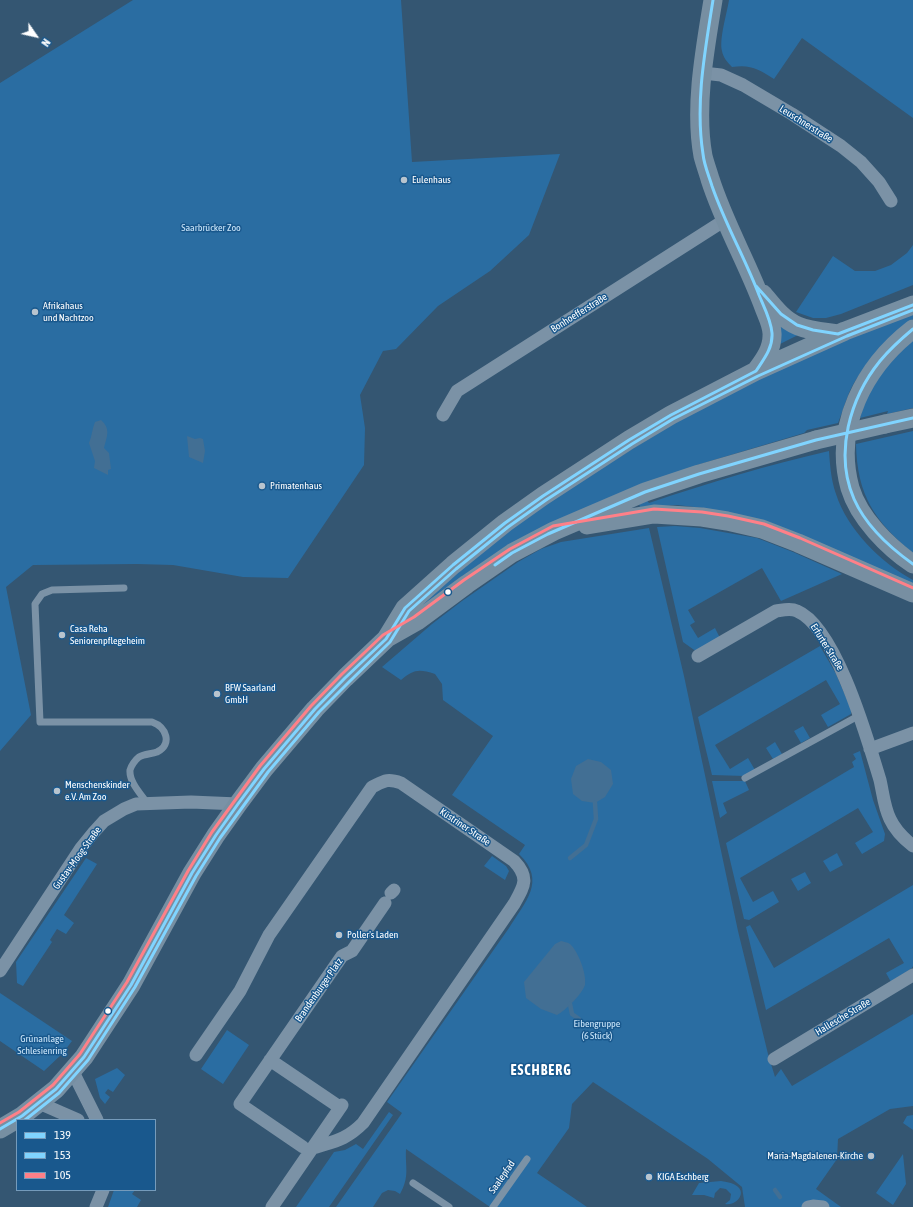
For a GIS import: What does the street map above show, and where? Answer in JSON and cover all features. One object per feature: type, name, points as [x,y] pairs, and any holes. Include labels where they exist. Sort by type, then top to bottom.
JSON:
[{"type":"street","points":[[713,0],[703,73],[699,126],[703,157],[715,197],[756,286],[770,325],[772,336],[769,352],[756,372]]},
{"type":"street","name":"Leuschnerstraße","points":[[703,73],[721,75],[743,85],[792,114],[841,146],[861,162],[879,182],[891,201]]},
{"type":"street","name":"Bonhoefferstraße","points":[[443,415],[457,390],[725,220]]},
{"type":"street","points":[[756,286],[781,314],[797,325],[813,330],[838,334]]},
{"type":"street","points":[[386,639],[405,608],[453,565],[514,516],[629,440],[671,415],[756,372],[838,334],[913,305]]},
{"type":"street","points":[[913,329],[894,346],[865,381],[849,422],[845,447],[845,461],[851,489],[861,510],[874,529],[889,546],[913,564]]},
{"type":"street","points":[[17,1119],[56,1089],[72,1072],[94,1042],[132,985],[192,873],[216,835],[264,770],[315,710],[345,678],[386,639],[417,621],[512,553],[554,531],[645,492],[699,474],[816,440],[913,418]]},
{"type":"street","points":[[554,531],[654,514],[702,517],[728,521],[762,529],[798,543],[913,593]]},
{"type":"street","name":"Erfurter Straße","points":[[698,656],[776,611],[787,609],[797,611],[813,622],[823,636],[843,672],[860,715],[889,818],[900,836],[913,846]]},
{"type":"street","points":[[870,749],[913,734]]},
{"type":"street","name":"Küstriner Straße","points":[[196,1055],[240,991],[269,934],[372,786],[384,780],[391,780],[401,783],[514,861],[522,871],[524,877],[524,885],[517,899],[363,1123],[353,1133],[341,1140],[308,1148]]},
{"type":"street","name":"Gustav-Moog-Straße","points":[[0,971],[81,848],[104,821],[120,811],[136,804],[191,802],[238,804]]},
{"type":"street","name":"Brandenburger Platz","points":[[308,1148],[240,1104],[342,956],[352,951],[390,895]]},
{"type":"street","name":"Hallesche Straße","points":[[774,1059],[913,975]]},
{"type":"street","points":[[270,1060],[338,1104],[308,1148],[272,1207]]},
{"type":"street","points":[[72,1072],[96,1119]]},
{"type":"street","points":[[39,1103],[76,1119]]},
{"type":"street","points":[[0,1129],[16,1120]]},
{"type":"street","points":[[96,1207],[103,1191]]},
{"type":"street","points":[[808,1207],[823,1207]]},
{"type":"lane","points":[[124,588],[52,590],[42,594],[35,604],[40,722],[152,722],[159,724],[165,730],[166,736],[163,747],[158,751],[139,758],[131,766],[130,770],[132,780],[147,803]]},
{"type":"lane","points":[[745,778],[860,715]]},
{"type":"lane","name":"Saalepfad","points":[[493,1207],[527,1159]]},
{"type":"lane","points":[[413,1183],[449,1207]]},
{"type":"green space","name":"Saarbrücker Zoo","points":[[133,0],[401,0],[412,162],[560,154],[529,235],[490,271],[438,306],[396,349],[383,351],[360,395],[365,428],[364,465],[288,578],[243,577],[173,565],[33,565],[6,587],[31,715],[0,751],[0,83]]},
{"type":"green space","points":[[729,0],[913,0],[913,118],[802,38],[774,79],[764,72],[754,68],[744,66],[732,67],[724,57],[721,46],[722,33]]},
{"type":"green space","points":[[913,245],[913,285],[841,314],[826,318],[813,318],[796,312],[833,256],[855,271],[875,271],[891,265],[907,253]]},
{"type":"green space","points":[[913,309],[913,319],[876,353],[854,383],[838,423],[807,430],[804,433],[697,465],[411,616],[457,570],[528,515],[675,422],[798,360]]},
{"type":"green space","points":[[776,317],[802,333],[778,345]]},
{"type":"green space","points":[[913,339],[913,408],[887,414],[888,411],[860,418],[866,399],[883,370]]},
{"type":"green space","points":[[913,431],[913,553],[888,530],[871,506],[864,493],[857,462],[856,444]]},
{"type":"green space","points":[[829,451],[834,489],[848,520],[877,555],[913,580],[913,585],[735,514],[677,505],[640,507],[639,503],[647,500],[649,503],[693,488],[783,462]]},
{"type":"green space","points":[[675,526],[700,528],[757,538],[842,574],[781,601],[762,568],[688,610],[695,622],[690,625],[698,638],[715,628],[720,638],[697,652],[683,642],[657,527]]},
{"type":"green space","name":"Eibengruppe (6 Stück)","points":[[649,528],[684,676],[738,931],[775,1077],[781,1069],[792,1086],[913,1014],[913,1106],[890,1109],[838,1139],[837,1159],[816,1189],[841,1207],[745,1207],[742,1187],[708,1159],[593,1082],[572,1104],[569,1128],[537,1173],[587,1207],[490,1207],[406,1149],[406,1177],[400,1194],[395,1191],[388,1190],[382,1193],[373,1207],[336,1207],[402,1113],[387,1102],[509,928],[527,900],[532,882],[532,873],[519,854],[525,845],[452,795],[493,736],[443,700],[442,684],[435,674],[425,671],[417,671],[401,680],[382,667],[432,624],[462,601],[518,562],[541,549],[561,542]]},
{"type":"green space","points":[[820,646],[836,674],[851,709],[851,714],[828,727],[821,715],[840,704],[826,680],[715,745],[730,769],[748,758],[755,770],[745,776],[712,775],[698,717]]},
{"type":"green space","points":[[803,726],[810,738],[801,743],[794,731]]},
{"type":"green space","points":[[775,742],[782,754],[773,759],[766,748]]},
{"type":"green space","points":[[860,751],[873,800],[885,834],[884,841],[862,854],[855,843],[873,832],[858,808],[740,878],[753,902],[773,891],[779,902],[749,920],[744,919],[726,843],[854,767],[852,762],[856,759],[853,754]]},
{"type":"green space","points":[[712,781],[745,781],[749,790],[723,803],[727,813],[720,818]]},
{"type":"green space","points":[[837,853],[843,865],[830,872],[823,861]]},
{"type":"green space","points":[[492,856],[506,866],[509,871],[505,880],[484,866]]},
{"type":"green space","points":[[86,858],[97,864],[64,915],[74,923],[66,934],[57,929],[50,940],[52,942],[23,986],[17,983],[16,962]]},
{"type":"green space","points":[[805,872],[811,883],[798,891],[791,879]]},
{"type":"green space","points":[[913,885],[912,968],[891,982],[886,973],[904,963],[889,938],[766,1010],[746,927],[750,925],[774,968]]},
{"type":"green space","name":"Grünanlage Schlesienring","points":[[0,993],[72,1041],[62,1054],[44,1071],[0,1041]]},
{"type":"green space","points":[[227,1030],[249,1045],[223,1084],[201,1069]]},
{"type":"green space","points":[[117,1068],[125,1075],[113,1092],[108,1089],[105,1093],[110,1097],[105,1104],[100,1098],[95,1079]]},
{"type":"green space","points":[[389,1112],[393,1115],[329,1207],[296,1207],[334,1152],[345,1150],[356,1144],[363,1149]]},
{"type":"green space","points":[[913,1115],[913,1130],[903,1123],[907,1116]]},
{"type":"green space","points":[[903,1154],[906,1184],[893,1205],[876,1193]]},
{"type":"green space","points":[[721,1181],[731,1183],[738,1187],[741,1191],[741,1195],[735,1202],[725,1204],[730,1200],[731,1194],[726,1189],[720,1188],[715,1193],[714,1198],[704,1195],[692,1195],[699,1183]]},
{"type":"green space","points":[[114,1191],[134,1191],[132,1194],[141,1200],[137,1207],[108,1207]]},
{"type":"shaded area","points":[[101,420],[106,426],[107,430],[104,448],[109,453],[111,469],[108,470],[108,475],[94,468],[95,461],[89,443],[95,422]]},
{"type":"shaded area","points":[[187,436],[195,439],[203,439],[205,451],[203,463],[189,457]]},
{"type":"shaded area","points":[[588,759],[601,762],[611,770],[613,784],[605,797],[595,803],[582,801],[573,794],[571,779],[576,766]]},
{"type":"shaded area","points":[[561,941],[570,944],[576,952],[585,975],[585,985],[573,1002],[557,1015],[541,1009],[526,998],[524,982],[555,944]]},
{"type":"waterway","points":[[570,858],[586,845],[596,819],[595,803]]},
{"type":"waterway","points":[[570,1004],[572,1014],[579,1019]]},
{"type":"waterway","points":[[775,1190],[780,1197]]},
{"type":"transit line","name":"139","points":[[17,1119],[56,1089],[84,1057],[131,985],[192,873],[238,804],[264,769],[315,709],[386,639],[405,608],[453,565],[505,523],[543,496],[629,440],[671,415],[756,371],[765,358],[772,338],[769,318],[717,200],[704,158],[700,116],[702,77],[713,0]]},
{"type":"transit line","name":"139","points":[[756,286],[781,314],[797,325],[813,330],[838,334],[913,305]]},
{"type":"transit line","name":"153","points":[[26,1119],[59,1093],[88,1060],[135,987],[196,876],[220,838],[268,772],[319,712],[390,642],[409,611],[456,569],[508,527],[546,500],[673,419],[758,376],[847,336],[913,310]]},
{"type":"transit line","name":"139","points":[[913,329],[880,361],[860,392],[848,427],[845,463],[848,481],[854,499],[865,518],[887,543],[913,564]]},
{"type":"transit line","name":"139","points":[[495,565],[512,553],[548,534],[645,492],[699,474],[816,440],[913,418]]},
{"type":"transit line","name":"105","points":[[0,1123],[19,1112],[53,1085],[80,1054],[127,982],[188,871],[212,832],[260,766],[311,706],[383,635],[414,617],[464,580],[510,549],[553,526],[654,509],[702,512],[764,524],[800,538],[913,588]]},
{"type":"transit line","name":"139","points":[[0,1129],[16,1120]]},
{"type":"place","name":"Eulenhaus","points":[[404,180]]},
{"type":"place","name":"Afrikahaus und Nachtzoo","points":[[35,312]]},
{"type":"place","name":"Primatenhaus","points":[[262,486]]},
{"type":"place","name":"Casa Reha Seniorenpflegeheim","points":[[62,635]]},
{"type":"place","name":"BFW Saarland GmbH","points":[[217,694]]},
{"type":"place","name":"Menschenskinder e.V. Am Zoo","points":[[57,791]]},
{"type":"place","name":"Poller's Laden","points":[[339,935]]},
{"type":"place","name":"Maria-Magdalenen-Kirche","points":[[871,1156]]},
{"type":"place","name":"KIGA Eschberg","points":[[649,1177]]},
{"type":"district","name":"ESCHBERG","points":[[541,1071]]}]
